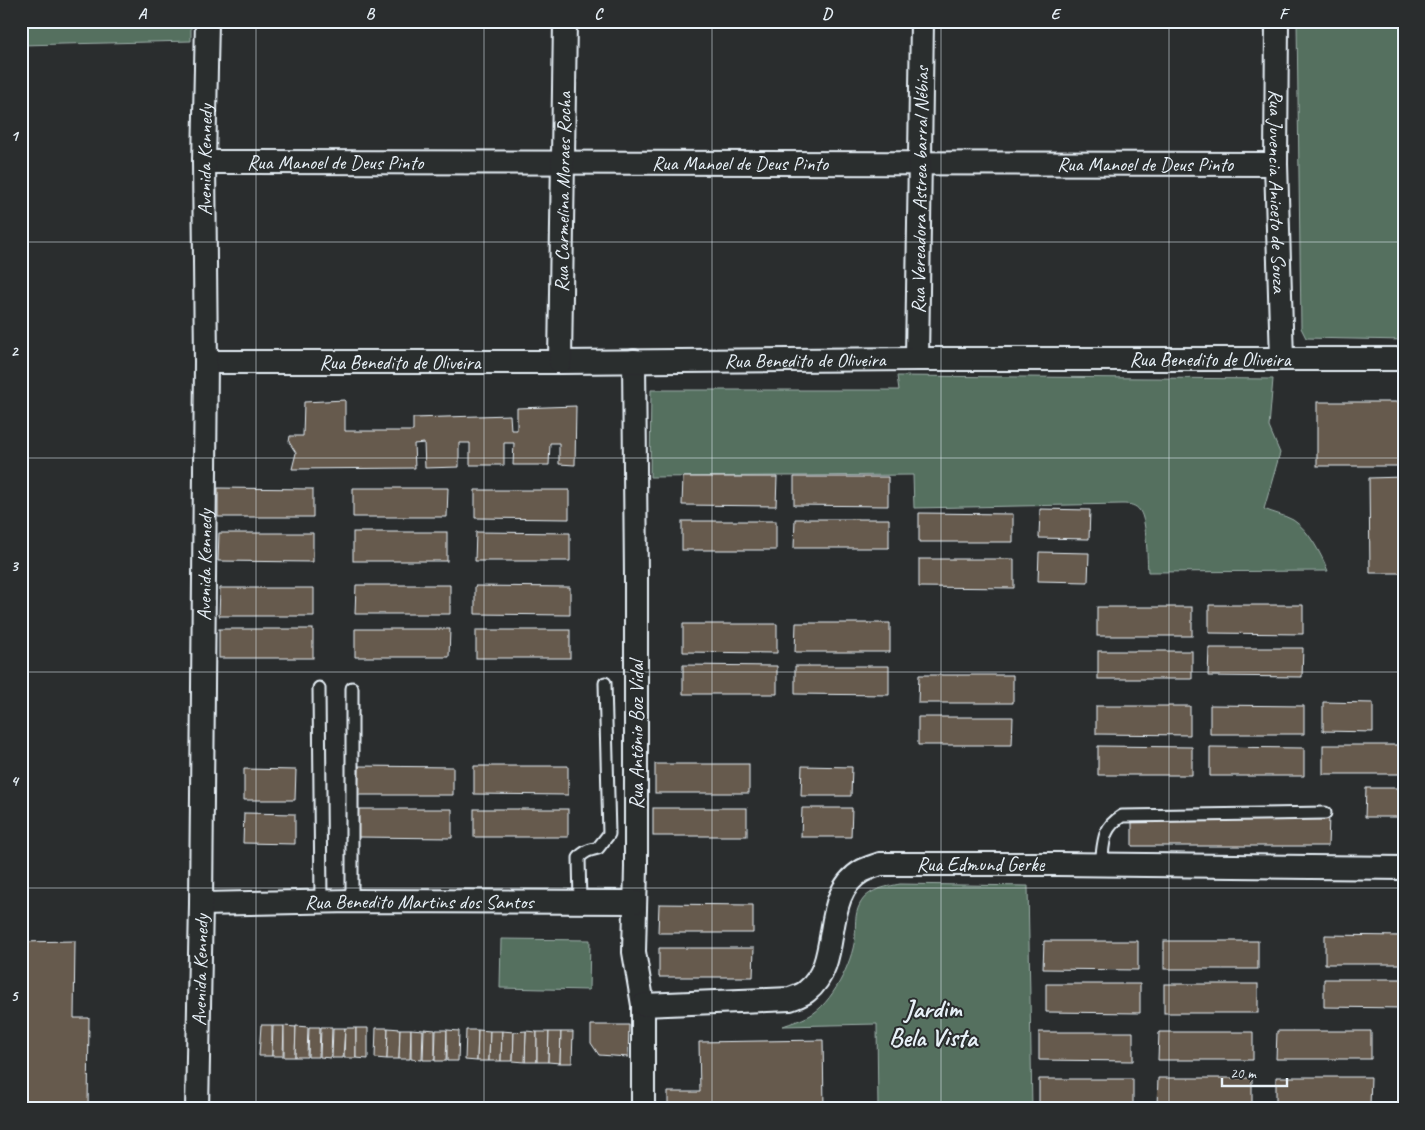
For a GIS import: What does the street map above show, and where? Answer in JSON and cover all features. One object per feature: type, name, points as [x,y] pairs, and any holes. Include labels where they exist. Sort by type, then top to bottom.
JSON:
[{"type":"street","name":"Avenida Kennedy","points":[[197,1109],[201,904],[206,362],[204,162],[207,21]]},
{"type":"street","name":"Rua Carmelina Moraes Rocha","points":[[560,362],[565,21]]},
{"type":"street","name":"Rua Vereadora Astrea barral Nébias","points":[[917,359],[922,21]]},
{"type":"street","name":"Rua Juvencia Aniceto de Souza","points":[[1277,21],[1276,164],[1282,359]]},
{"type":"street","name":"Rua Manoel de Deus Pinto","points":[[204,162],[1276,164]]},
{"type":"street","name":"Rua Benedito de Oliveira","points":[[206,362],[1404,359]]},
{"type":"street","name":"Rua Antônio Boz Vidal","points":[[634,361],[636,576],[634,952],[643,1005],[643,1109]]},
{"type":"street","name":"Rua Edmund Gerke","points":[[643,1005],[790,999],[807,991],[819,978],[826,963],[838,901],[848,883],[862,871],[880,864],[1101,864],[1404,868]]},
{"type":"street","name":"Rua Benedito Martins dos Santos","points":[[201,904],[321,901],[635,902]]},
{"type":"lane","points":[[580,902],[579,858],[588,850],[598,848],[609,834],[605,683]]},
{"type":"lane","points":[[319,688],[321,901]]},
{"type":"lane","points":[[352,688],[352,901]]},
{"type":"lane","points":[[1101,864],[1104,835],[1114,820],[1122,816],[1324,813]]},
{"type":"green space","points":[[21,21],[191,21],[191,41],[21,45]]},
{"type":"green space","points":[[1297,21],[1404,21],[1404,340],[1306,338],[1301,328]]},
{"type":"green space","points":[[897,376],[1273,379],[1269,427],[1280,453],[1264,509],[1290,518],[1299,524],[1314,543],[1328,571],[1148,572],[1142,516],[1137,507],[1128,504],[914,508],[913,475],[650,477],[651,390],[899,390]]},
{"type":"green space","points":[[900,884],[1028,886],[1032,1109],[878,1109],[877,1024],[783,1026],[809,1016],[817,1010],[833,993],[840,982],[850,959],[855,938],[857,912],[863,899],[872,892]]},
{"type":"green space","points":[[501,939],[590,940],[589,990],[500,988]]},
{"type":"building","points":[[345,400],[345,431],[413,431],[413,418],[510,415],[511,430],[517,430],[517,408],[576,406],[575,465],[559,464],[559,443],[550,443],[549,465],[513,465],[514,443],[504,443],[504,465],[470,465],[470,443],[459,443],[459,467],[425,468],[424,443],[414,444],[415,468],[292,469],[296,453],[289,442],[290,436],[303,436],[304,402]]},
{"type":"building","points":[[1317,402],[1404,402],[1404,466],[1317,466]]},
{"type":"building","points":[[683,477],[777,477],[776,506],[682,505]]},
{"type":"building","points":[[794,477],[888,477],[888,506],[794,505]]},
{"type":"building","points":[[1404,477],[1404,573],[1370,573],[1369,478]]},
{"type":"building","points":[[218,488],[313,489],[313,517],[218,517]]},
{"type":"building","points":[[353,488],[448,488],[447,517],[353,517]]},
{"type":"building","points":[[475,490],[569,490],[569,519],[475,518]]},
{"type":"building","points":[[1040,509],[1090,510],[1089,539],[1039,538]]},
{"type":"building","points":[[919,513],[1013,514],[1013,542],[919,542]]},
{"type":"building","points":[[795,519],[889,519],[889,548],[794,548]]},
{"type":"building","points":[[682,521],[776,521],[776,550],[682,550]]},
{"type":"building","points":[[353,532],[447,532],[447,561],[353,561]]},
{"type":"building","points":[[476,532],[570,533],[570,561],[475,561]]},
{"type":"building","points":[[219,533],[313,533],[313,562],[218,561]]},
{"type":"building","points":[[1039,552],[1089,553],[1088,582],[1038,581]]},
{"type":"building","points":[[919,559],[1014,559],[1014,588],[919,587]]},
{"type":"building","points":[[356,585],[450,585],[450,614],[355,614]]},
{"type":"building","points":[[475,586],[570,587],[570,615],[475,614]]},
{"type":"building","points":[[220,588],[314,588],[314,616],[219,616]]},
{"type":"building","points":[[1209,605],[1303,605],[1303,634],[1209,633]]},
{"type":"building","points":[[1097,607],[1192,607],[1192,636],[1097,636]]},
{"type":"building","points":[[796,623],[890,623],[890,652],[795,652]]},
{"type":"building","points":[[683,624],[777,624],[777,653],[683,652]]},
{"type":"building","points":[[219,629],[313,629],[313,658],[219,658]]},
{"type":"building","points":[[355,629],[450,629],[449,657],[355,657]]},
{"type":"building","points":[[476,630],[570,630],[570,658],[476,658]]},
{"type":"building","points":[[1209,648],[1303,648],[1302,677],[1208,676]]},
{"type":"building","points":[[1098,651],[1192,651],[1192,679],[1098,679]]},
{"type":"building","points":[[683,665],[777,666],[777,694],[683,694]]},
{"type":"building","points":[[795,666],[889,666],[889,695],[795,694]]},
{"type":"building","points":[[919,675],[1013,675],[1013,703],[918,703]]},
{"type":"building","points":[[1323,702],[1373,703],[1373,732],[1323,731]]},
{"type":"building","points":[[1210,705],[1304,706],[1304,734],[1210,734]]},
{"type":"building","points":[[1096,706],[1190,706],[1190,735],[1096,734]]},
{"type":"building","points":[[918,717],[1013,717],[1012,745],[918,745]]},
{"type":"building","points":[[1323,745],[1404,745],[1404,774],[1323,774]]},
{"type":"building","points":[[1098,746],[1192,747],[1192,775],[1098,775]]},
{"type":"building","points":[[1210,747],[1304,748],[1304,776],[1210,776]]},
{"type":"building","points":[[655,764],[749,764],[749,793],[655,793]]},
{"type":"building","points":[[359,766],[453,767],[453,795],[358,795]]},
{"type":"building","points":[[474,766],[568,766],[568,795],[474,794]]},
{"type":"building","points":[[802,766],[852,767],[851,796],[801,796]]},
{"type":"building","points":[[244,769],[296,770],[295,800],[244,800]]},
{"type":"building","points":[[1366,788],[1404,788],[1404,817],[1365,817]]},
{"type":"building","points":[[653,808],[747,808],[747,836],[653,836]]},
{"type":"building","points":[[802,808],[852,808],[851,837],[801,837]]},
{"type":"building","points":[[358,809],[452,809],[452,838],[358,837]]},
{"type":"building","points":[[474,809],[568,809],[568,837],[474,837]]},
{"type":"building","points":[[244,813],[295,814],[295,844],[243,843]]},
{"type":"building","points":[[1329,816],[1328,846],[1132,846],[1132,818]]},
{"type":"building","points":[[659,904],[753,905],[753,933],[658,933]]},
{"type":"building","points":[[1325,935],[1404,936],[1404,964],[1325,964]]},
{"type":"building","points":[[75,941],[74,1018],[89,1018],[88,1109],[21,1109],[21,942]]},
{"type":"building","points":[[1044,941],[1138,941],[1138,970],[1043,969]]},
{"type":"building","points":[[1164,941],[1258,941],[1258,969],[1164,969]]},
{"type":"building","points":[[659,948],[754,948],[753,977],[659,977]]},
{"type":"building","points":[[1324,979],[1404,979],[1404,1008],[1324,1007]]},
{"type":"building","points":[[1046,984],[1140,984],[1140,1013],[1046,1012]]},
{"type":"building","points":[[1164,984],[1258,984],[1258,1013],[1164,1013]]},
{"type":"building","points":[[261,1025],[272,1025],[272,1056],[259,1056]]},
{"type":"building","points":[[591,1025],[629,1025],[628,1057],[599,1055],[591,1043]]},
{"type":"building","points":[[273,1026],[284,1026],[283,1056],[272,1056]]},
{"type":"building","points":[[284,1026],[296,1027],[295,1057],[284,1057]]},
{"type":"building","points":[[296,1026],[308,1027],[307,1057],[295,1057]]},
{"type":"building","points":[[309,1027],[320,1027],[319,1057],[308,1057]]},
{"type":"building","points":[[321,1027],[332,1027],[331,1058],[320,1057]]},
{"type":"building","points":[[333,1028],[345,1028],[343,1058],[332,1058]]},
{"type":"building","points":[[345,1028],[356,1028],[356,1058],[344,1058]]},
{"type":"building","points":[[356,1028],[368,1028],[368,1059],[356,1058]]},
{"type":"building","points":[[376,1028],[388,1028],[387,1059],[375,1058]]},
{"type":"building","points":[[388,1028],[400,1029],[399,1059],[387,1059]]},
{"type":"building","points":[[400,1029],[411,1029],[410,1059],[399,1059]]},
{"type":"building","points":[[411,1029],[423,1030],[422,1060],[411,1059]]},
{"type":"building","points":[[424,1029],[435,1030],[435,1060],[423,1060]]},
{"type":"building","points":[[436,1030],[447,1030],[446,1061],[435,1061]]},
{"type":"building","points":[[447,1030],[459,1031],[458,1061],[447,1061]]},
{"type":"building","points":[[466,1030],[478,1030],[477,1061],[465,1060]]},
{"type":"building","points":[[478,1030],[490,1031],[489,1061],[477,1061]]},
{"type":"building","points":[[490,1031],[502,1031],[501,1061],[489,1061]]},
{"type":"building","points":[[502,1031],[514,1032],[513,1061],[501,1061]]},
{"type":"building","points":[[526,1031],[537,1032],[537,1062],[525,1062]]},
{"type":"building","points":[[526,1031],[525,1062],[513,1061],[514,1032]]},
{"type":"building","points":[[1277,1031],[1371,1031],[1371,1059],[1276,1059]]},
{"type":"building","points":[[537,1032],[549,1032],[548,1062],[537,1062]]},
{"type":"building","points":[[549,1032],[561,1032],[560,1063],[548,1062]]},
{"type":"building","points":[[561,1032],[573,1032],[572,1063],[560,1063]]},
{"type":"building","points":[[1039,1032],[1133,1032],[1133,1061],[1039,1060]]},
{"type":"building","points":[[1159,1032],[1253,1032],[1253,1060],[1158,1060]]},
{"type":"building","points":[[823,1040],[824,1109],[668,1109],[668,1092],[700,1092],[699,1042]]},
{"type":"building","points":[[1276,1077],[1371,1077],[1370,1105],[1276,1105]]},
{"type":"building","points":[[1158,1078],[1252,1078],[1252,1107],[1157,1106]]},
{"type":"building","points":[[1039,1079],[1133,1079],[1133,1108],[1039,1107]]},
{"type":"district","name":"Jardim Bela Vista","points":[[933,1024]]}]
